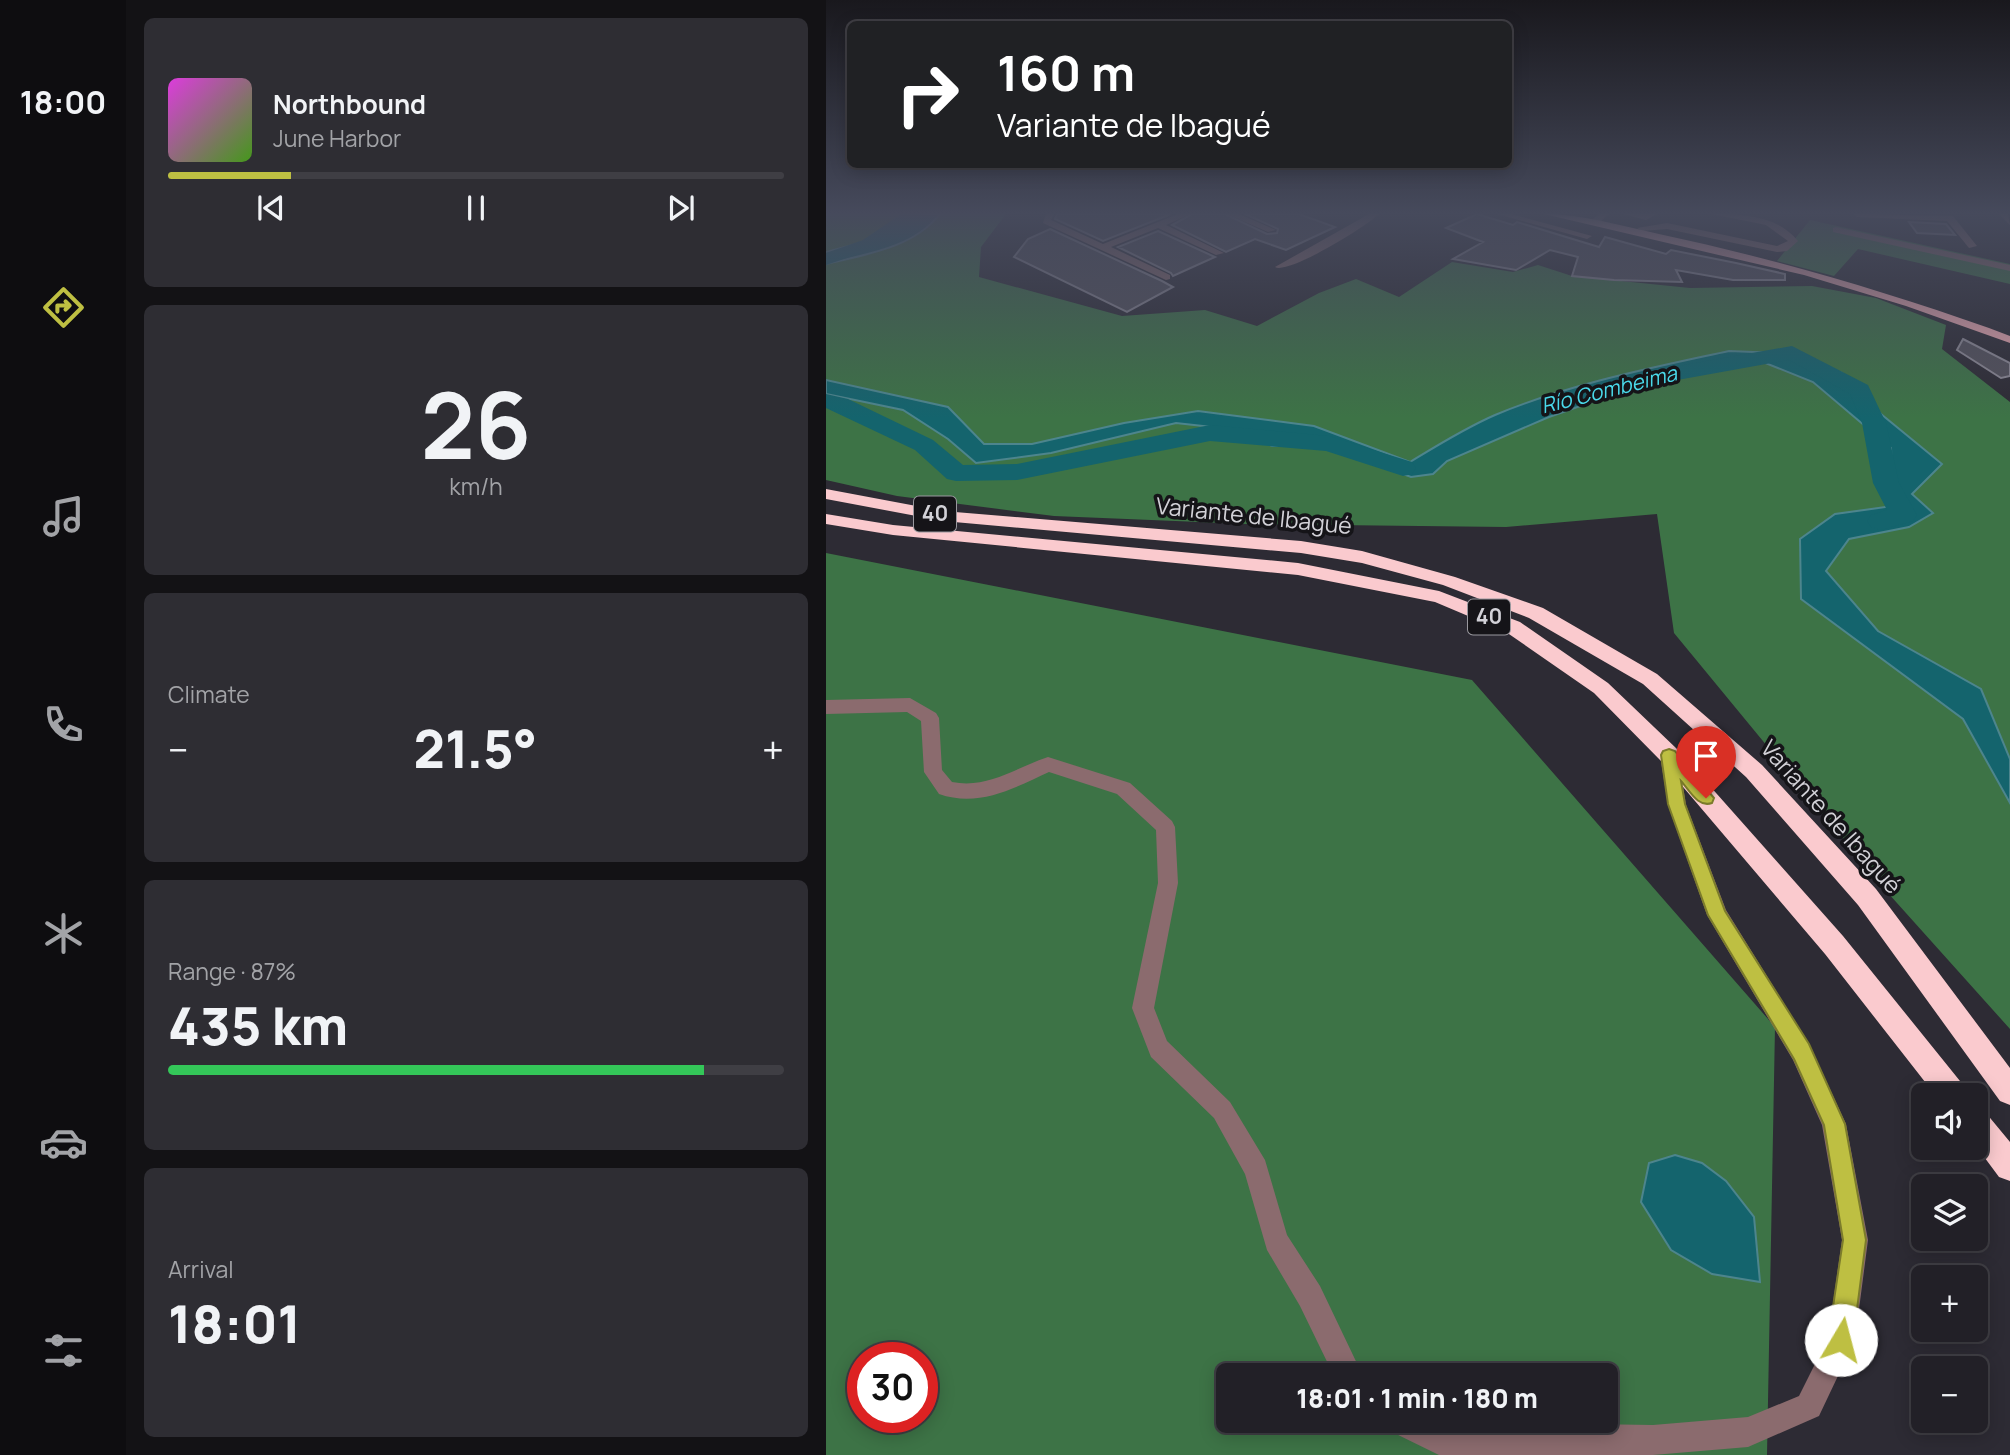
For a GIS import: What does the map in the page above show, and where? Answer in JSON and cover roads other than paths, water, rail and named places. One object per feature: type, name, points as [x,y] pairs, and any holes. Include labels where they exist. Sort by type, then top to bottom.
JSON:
[{"type":"highway","name":"Variante de Ibagué","points":[[826,494],[943,516],[1301,547],[1362,557],[1449,581],[1536,613],[1650,679],[1754,771],[1867,897],[2010,1091]]},
{"type":"highway","name":"40","points":[[826,519],[893,530],[1298,569],[1438,597],[1513,627],[1601,688],[1669,755],[1834,945],[1944,1083]]},
{"type":"highway","points":[[1988,1138],[2010,1166]]},
{"type":"main road","points":[[1839,282],[2010,340]]},
{"type":"main road","points":[[1863,282],[2010,332]]},
{"type":"street","points":[[826,707],[910,705],[930,718],[933,772],[946,789],[968,793],[998,787],[1048,764],[1123,788],[1165,827],[1168,883],[1143,1008],[1159,1049],[1222,1110],[1256,1169],[1276,1241],[1310,1296],[1343,1363]]},
{"type":"street","points":[[1425,1433],[1450,1445],[1588,1438],[1653,1440],[1748,1432],[1809,1406],[1841,1340],[1855,1240],[1835,1124],[1801,1052],[1717,915],[1677,804],[1669,755]]},
{"type":"water","points":[[1729,351],[1779,353],[1842,373],[1881,414],[1942,464],[1912,494],[1933,513],[1909,527],[1849,539],[1826,571],[1878,631],[1981,689],[2010,759],[2010,803],[1963,719],[1801,599],[1800,539],[1835,514],[1893,506],[1891,448],[1813,382],[1763,362],[1700,364],[1549,417],[1447,461],[1433,474],[1411,477],[1381,466],[1346,446],[1272,446],[1239,430],[1176,423],[1051,453],[976,463],[948,439],[903,410],[826,394],[826,380],[948,407],[984,444],[1032,444],[1124,423],[1198,411],[1314,426],[1410,462],[1473,425],[1523,404],[1610,378]]},
{"type":"water","points":[[1675,1155],[1702,1163],[1726,1181],[1754,1217],[1760,1282],[1712,1274],[1671,1250],[1641,1202],[1649,1163]]},
{"type":"waterway","name":"Río Combeima","points":[[1633,381],[1792,353],[1860,390],[1874,423],[1886,483],[1903,515],[1881,521]]},
{"type":"waterway","name":"Río Combeima","points":[[826,401],[839,404],[924,445],[956,473],[1017,472],[1210,433],[1329,444],[1403,468]]}]
